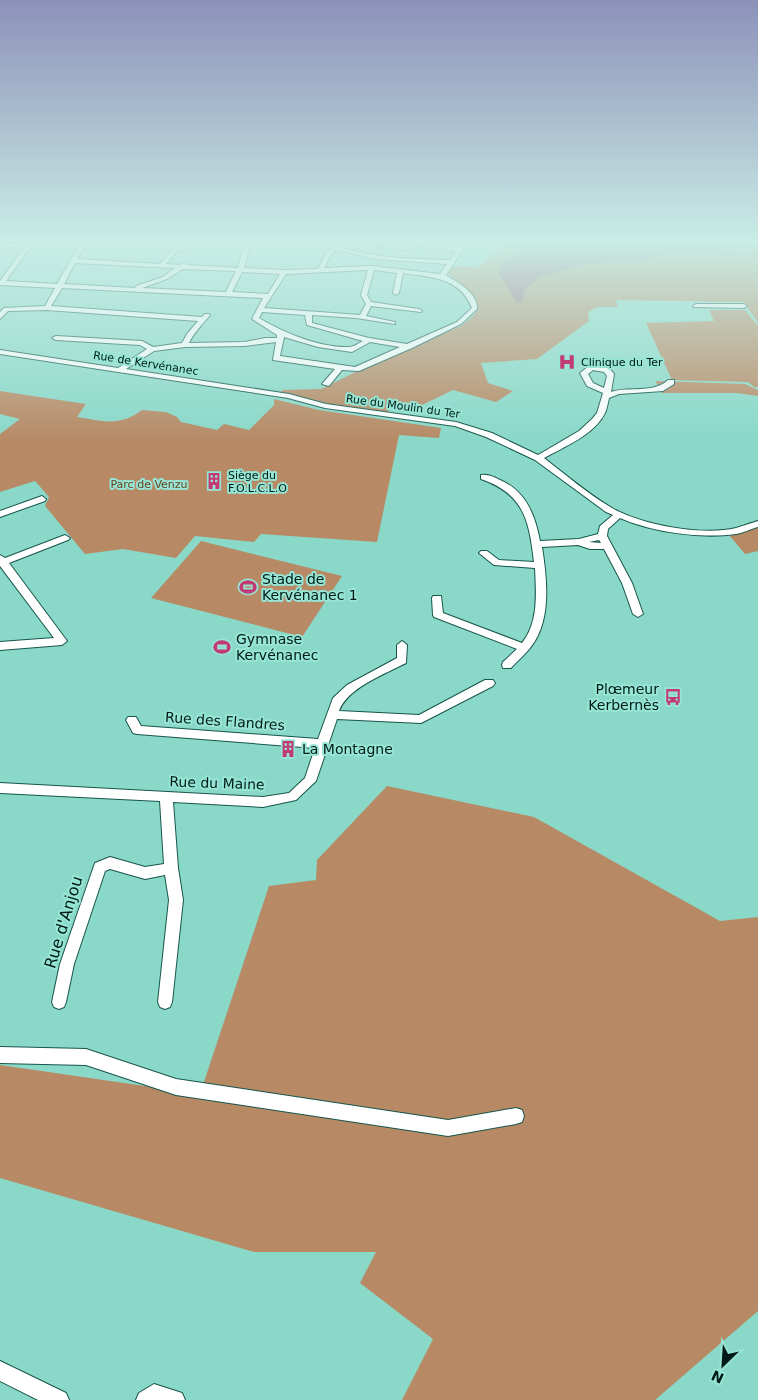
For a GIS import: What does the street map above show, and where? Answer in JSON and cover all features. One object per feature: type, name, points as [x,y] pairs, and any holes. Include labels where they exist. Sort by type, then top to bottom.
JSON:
[{"type":"street","points":[[71,309],[206,317],[189,335],[185,345]]},
{"type":"street","points":[[259,309],[255,319],[280,337],[352,350],[368,340]]},
{"type":"street","points":[[362,317],[366,309]]},
{"type":"street","points":[[407,309],[419,311]]},
{"type":"street","points":[[280,337],[276,358],[356,369],[459,324],[474,309]]},
{"type":"street","points":[[257,313],[308,313],[362,317],[393,323]]},
{"type":"street","points":[[308,313],[309,324],[368,340],[409,346]]},
{"type":"street","points":[[120,370],[152,349],[185,345],[245,344],[280,337]]},
{"type":"street","points":[[56,338],[142,343],[152,349]]},
{"type":"street","name":"Rue de Kervénanec","points":[[2,354],[288,396]]},
{"type":"street","points":[[326,384],[340,368]]},
{"type":"street","points":[[538,458],[582,433],[595,421],[602,413],[606,394],[662,389],[671,382]]},
{"type":"street","name":"Rue du Moulin du Ter","points":[[288,396],[325,406],[456,424],[489,435],[538,458],[620,515],[650,525],[698,532],[736,531],[758,524]]},
{"type":"street","points":[[484,477],[513,490],[522,501],[531,519],[538,544],[541,609],[535,632],[525,648],[507,665]]},
{"type":"street","points":[[0,514],[42,499]]},
{"type":"street","points":[[620,515],[603,528],[602,536],[627,583],[638,614]]},
{"type":"street","points":[[538,544],[578,542],[602,536]]},
{"type":"street","points":[[62,641],[1,561],[65,538]]},
{"type":"street","points":[[578,542],[590,546],[607,546]]},
{"type":"street","points":[[484,553],[497,563],[539,565]]},
{"type":"street","points":[[437,598],[438,615],[525,648]]},
{"type":"street","points":[[0,646],[62,641]]},
{"type":"street","name":"Rue du Maine","points":[[2,791],[166,796],[264,802],[292,797],[310,781],[337,701],[351,688],[402,660],[402,645]]},
{"type":"street","points":[[332,715],[421,719],[489,683]]},
{"type":"street","name":"Rue des Flandres","points":[[132,720],[137,730],[323,744]]},
{"type":"street","points":[[165,1002],[176,900],[166,796]]},
{"type":"street","name":"Rue d'Anjou","points":[[59,1002],[67,964],[100,867],[110,863],[145,873],[172,868]]},
{"type":"street","points":[[0,1054],[86,1057],[176,1087],[448,1128],[516,1116]]},
{"type":"street","points":[[0,1371],[59,1400]]},
{"type":"street","points":[[146,1400],[154,1394],[175,1400]]},
{"type":"green space","points":[[477,309],[593,309],[588,312],[589,321],[537,359],[481,363],[488,383],[513,391],[496,402],[453,390],[416,408],[393,404],[387,413],[329,404],[281,392],[283,390],[321,389],[376,362],[461,326],[473,316]]},
{"type":"green space","points":[[749,309],[758,309],[758,323]]},
{"type":"green space","points":[[709,310],[745,310],[758,326],[758,387],[754,387],[748,382],[672,380],[646,323],[714,321]]},
{"type":"green space","points":[[655,381],[745,384],[758,390],[758,396],[737,393],[662,393]]},
{"type":"green space","name":"Parc de Venzu","points":[[0,391],[86,404],[77,417],[103,421],[126,419],[142,410],[166,412],[177,417],[181,422],[217,430],[224,424],[249,430],[274,405],[274,399],[319,410],[441,428],[439,438],[399,435],[377,542],[261,534],[254,542],[195,536],[176,558],[123,549],[85,554],[45,506],[49,497],[35,481],[0,492],[0,434],[20,419],[0,414]]},
{"type":"green space","points":[[758,528],[758,551],[745,554],[729,535]]},
{"type":"green space","name":"Stade de Kervénanec 1","points":[[201,541],[342,576],[302,637],[151,598]]},
{"type":"green space","points":[[387,786],[534,817],[720,921],[758,917],[758,1311],[655,1400],[402,1400],[433,1339],[360,1283],[376,1252],[254,1252],[0,1178],[0,1065],[200,1094],[269,886],[316,880],[317,860]]},
{"type":"place","name":"Clinique du Ter","points":[[567,362]]},
{"type":"place","name":"Siège du F.O.L.C.L.O","points":[[214,481]]},
{"type":"place","name":"Stade de Kervénanec 1","points":[[248,587]]},
{"type":"place","name":"Gymnase Kervénanec","points":[[222,647]]},
{"type":"place","name":"Plœmeur Kerbernès","points":[[673,697]]},
{"type":"place","name":"La Montagne","points":[[288,749]]}]
